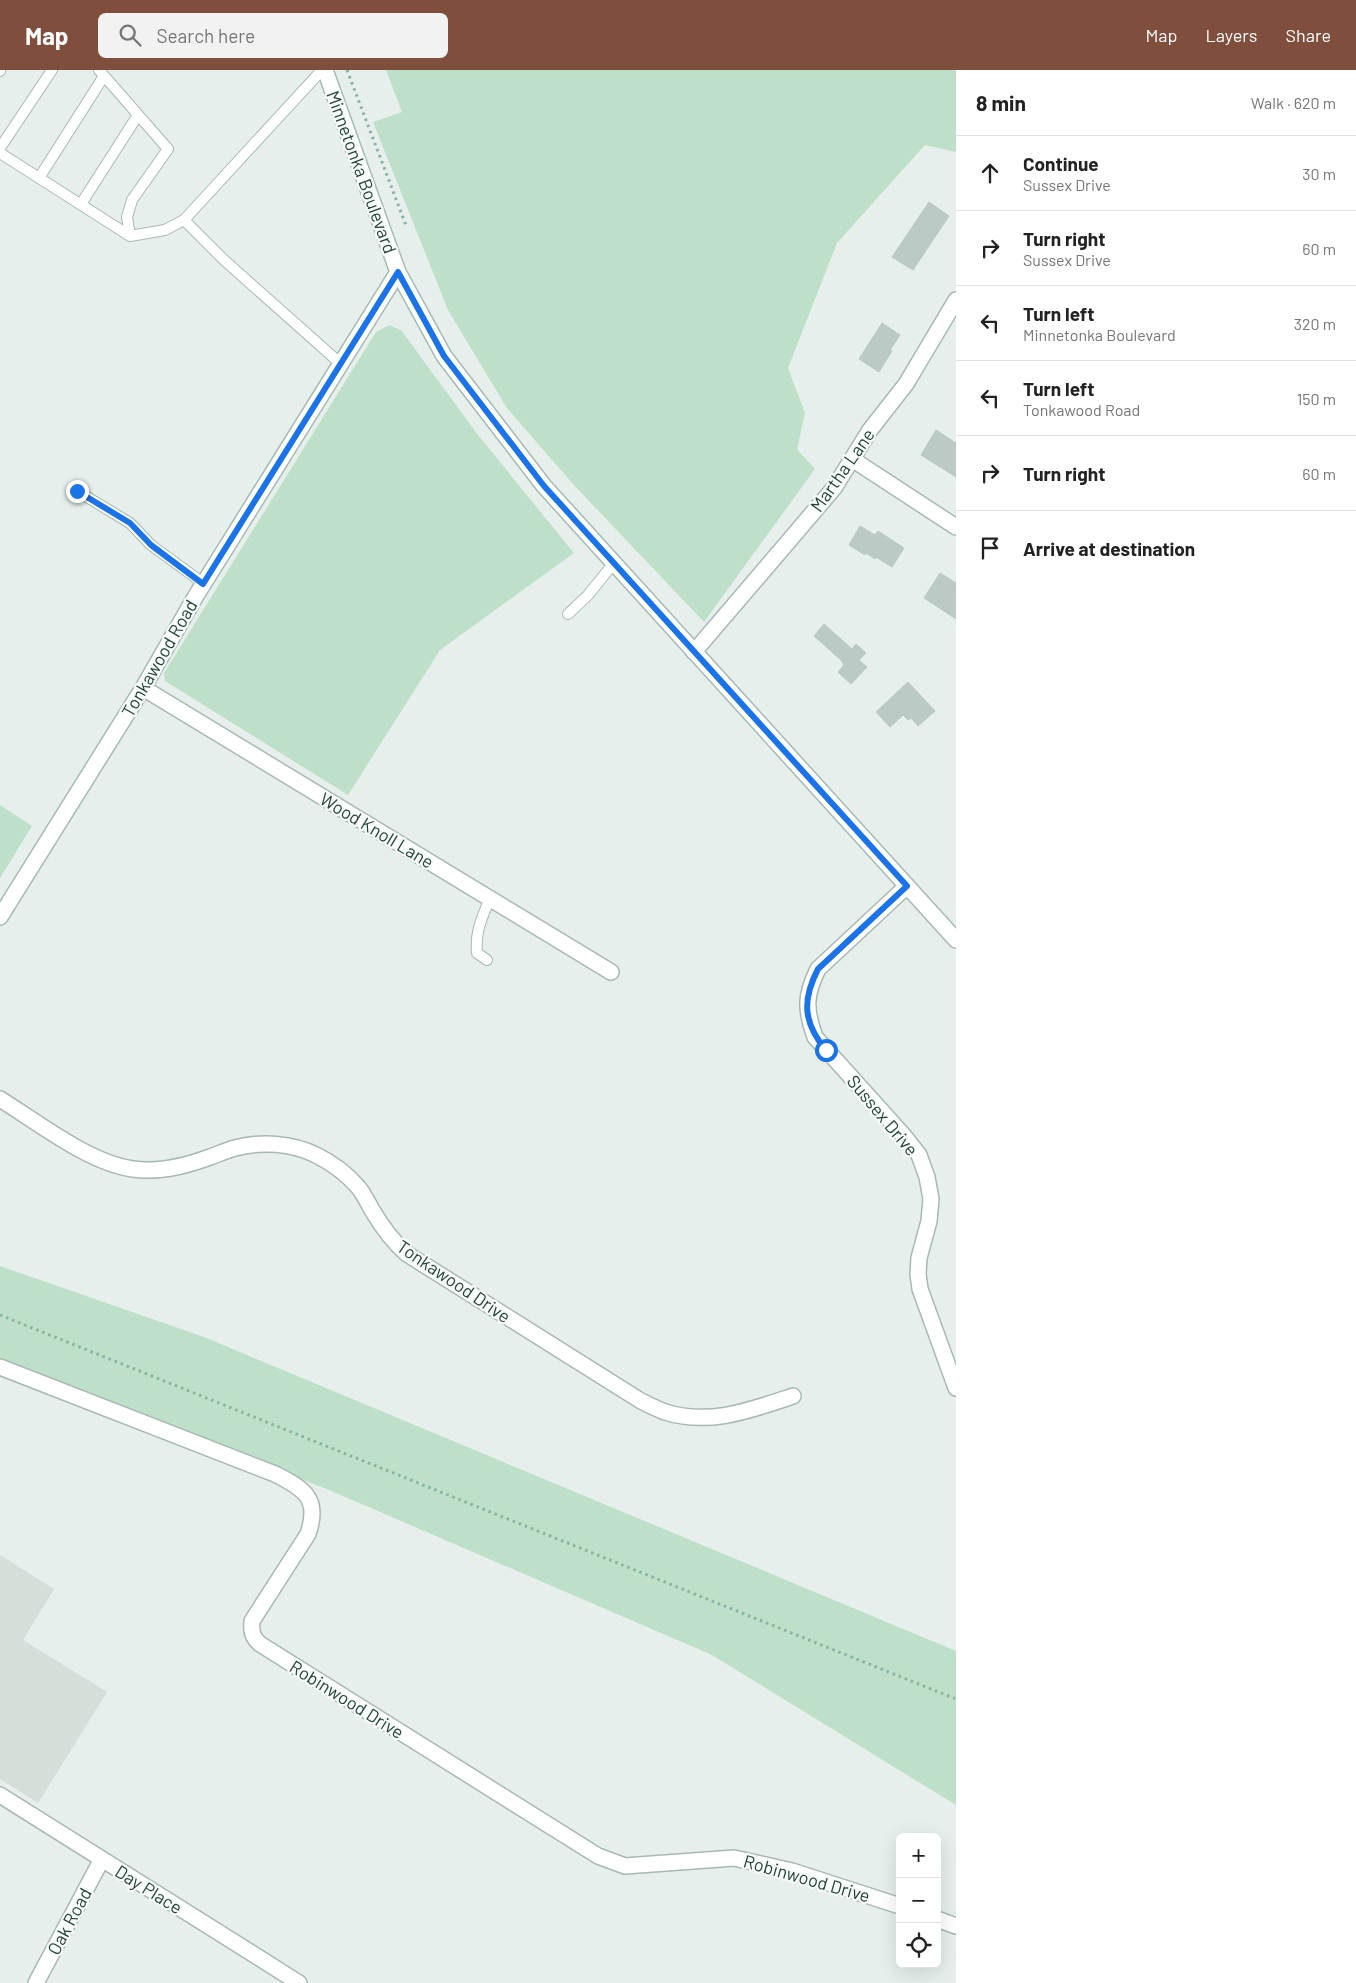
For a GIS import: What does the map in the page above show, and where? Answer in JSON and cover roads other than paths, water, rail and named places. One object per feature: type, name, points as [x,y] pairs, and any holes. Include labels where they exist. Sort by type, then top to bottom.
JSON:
[{"type":"street","name":"Minnetonka Boulevard","points":[[323,70],[398,272],[444,356],[544,486],[956,940]]},
{"type":"street","name":"Tonkawood Road","points":[[0,917],[143,688],[203,584],[398,272]]},
{"type":"street","name":"Martha Lane","points":[[694,652],[834,488],[870,430],[906,384],[956,300]]},
{"type":"street","points":[[852,458],[956,528]]},
{"type":"street","name":"Wood Knoll Lane","points":[[143,688],[612,972]]},
{"type":"street","name":"Sussex Drive","points":[[907,886],[818,969],[810,985],[807,1002],[809,1020],[815,1037],[919,1155],[927,1177],[931,1199],[929,1221],[919,1258],[918,1274],[920,1289],[956,1388]]},
{"type":"street","name":"Tonkawood Drive","points":[[0,1098],[84,1152],[132,1169],[158,1170],[184,1166],[235,1148],[262,1144],[289,1146],[316,1155],[339,1169],[359,1188],[382,1228],[393,1242],[407,1254],[641,1401],[666,1412],[693,1418],[719,1418],[746,1412],[794,1396]]},
{"type":"street","name":"Robinwood Drive","points":[[0,1367],[275,1474],[298,1485],[312,1505],[313,1520],[308,1534],[252,1621],[254,1638],[260,1644],[598,1856],[625,1866],[734,1858],[792,1871],[896,1905]]},
{"type":"street","name":"Day Place","points":[[0,1795],[299,1983]]},
{"type":"street","name":"Oak Road","points":[[36,1983],[102,1859]]},
{"type":"street","points":[[941,1920],[956,1926]]},
{"type":"lane","points":[[0,148],[52,70]]},
{"type":"lane","points":[[0,153],[130,236],[165,230],[184,220],[323,70]]},
{"type":"lane","points":[[39,178],[102,73],[168,149],[132,200],[126,216],[130,236]]},
{"type":"lane","points":[[80,204],[138,115]]},
{"type":"lane","points":[[184,220],[224,260],[341,364]]},
{"type":"lane","points":[[77,491],[130,523],[151,545],[203,584]]},
{"type":"lane","points":[[568,614],[588,595],[614,563]]},
{"type":"lane","points":[[487,960],[477,953],[476,938],[479,924],[490,898]]}]
